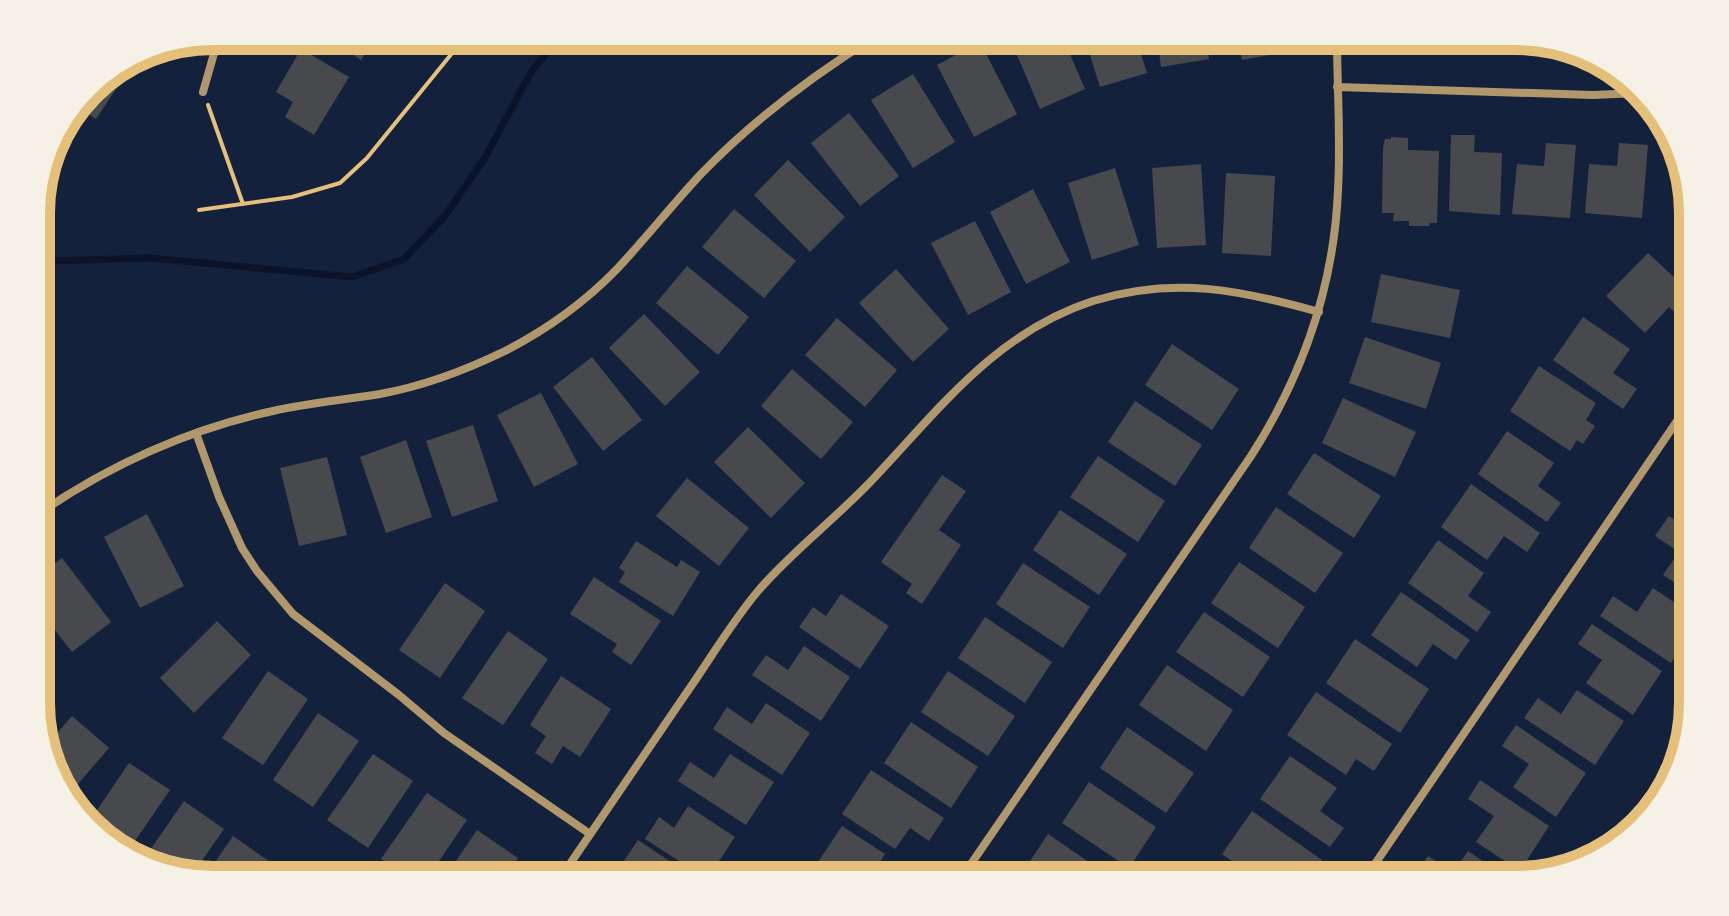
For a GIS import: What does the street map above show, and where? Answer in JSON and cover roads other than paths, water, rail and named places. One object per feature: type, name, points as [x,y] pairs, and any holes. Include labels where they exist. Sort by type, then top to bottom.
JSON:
[{"type":"street","points":[[203,92],[215,50]]},
{"type":"street","points":[[50,507],[112,470],[196,433],[270,411],[413,386],[476,364],[536,333],[615,271],[701,175],[768,113],[816,75],[854,50]]},
{"type":"street","points":[[970,866],[1268,429],[1297,372],[1327,281],[1336,219],[1337,50]]},
{"type":"street","points":[[1337,87],[1627,94]]},
{"type":"street","points":[[568,866],[757,593],[860,494],[942,402],[1011,343],[1068,311],[1105,298],[1143,290],[1195,286],[1221,288],[1319,312]]},
{"type":"street","points":[[1374,866],[1679,418]]},
{"type":"street","points":[[196,433],[224,510],[242,548],[274,594],[293,614],[444,733],[590,834]]},
{"type":"waterway","points":[[50,261],[150,258],[352,277],[404,259],[445,216],[486,156],[531,72],[549,50]]}]
